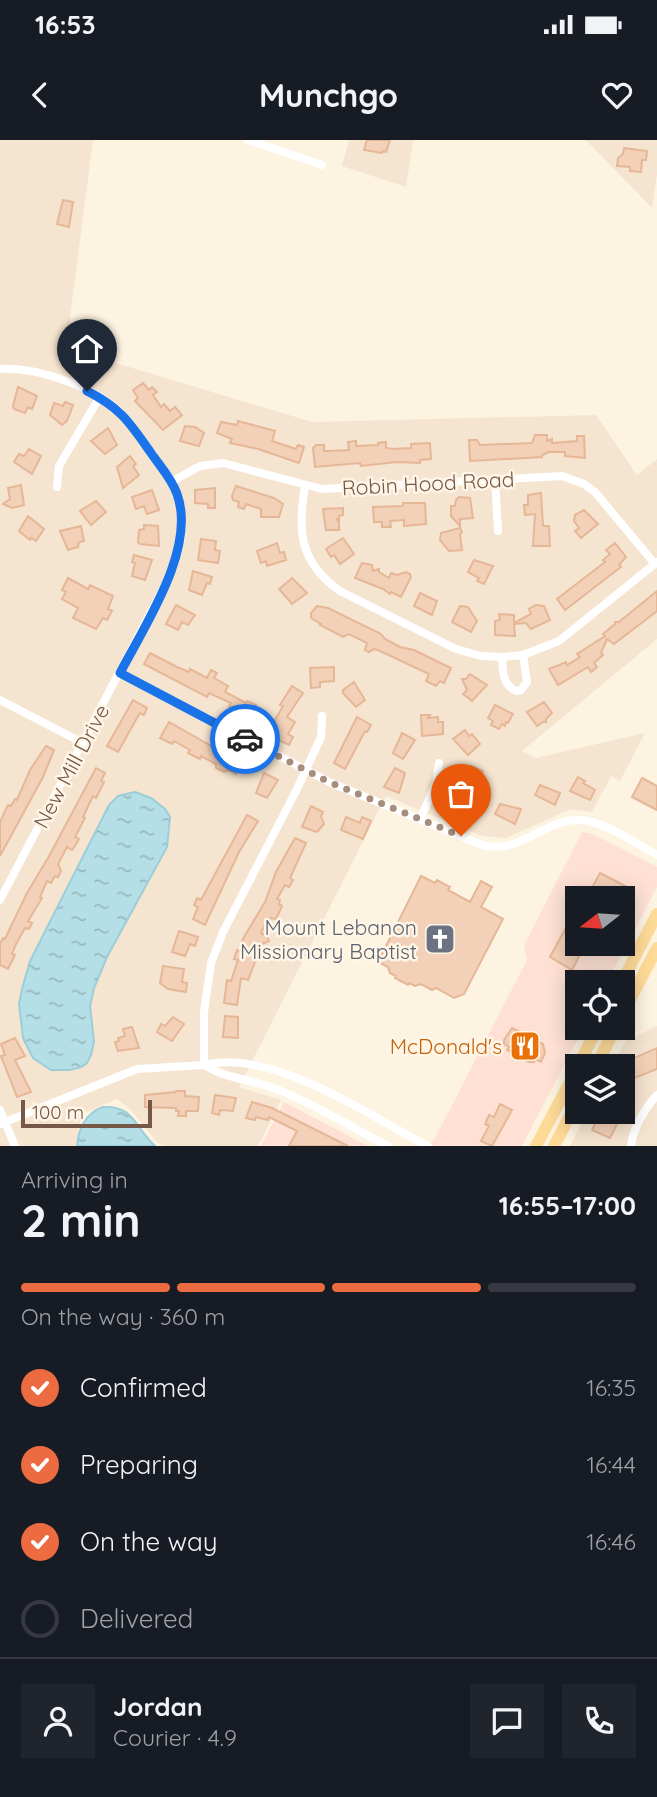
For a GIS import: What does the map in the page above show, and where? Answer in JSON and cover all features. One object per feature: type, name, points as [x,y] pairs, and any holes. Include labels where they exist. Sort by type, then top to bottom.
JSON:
[{"type":"main road","points":[[628,970],[657,914]]},
{"type":"main road","points":[[635,990],[657,948]]},
{"type":"main road","points":[[536,1146],[565,1091]]},
{"type":"main road","points":[[554,1146],[565,1124]]},
{"type":"street","points":[[248,140],[322,165]]},
{"type":"street","name":"New Mill Drive","points":[[0,369],[41,373],[99,397],[125,416],[172,481],[178,494],[183,522],[177,557],[120,673],[0,900]]},
{"type":"street","points":[[57,487],[59,466],[99,397]]},
{"type":"street","name":"Robin Hood Road","points":[[172,481],[200,466],[223,463],[321,489],[562,476],[584,484],[595,492],[656,563]]},
{"type":"street","points":[[495,479],[498,531]]},
{"type":"street","points":[[305,486],[301,509],[304,546],[310,560],[328,583],[467,653],[502,657],[523,655],[550,646],[565,637],[656,563]]},
{"type":"street","points":[[502,657],[505,680],[508,686],[516,691],[522,690],[527,682],[523,655]]},
{"type":"street","points":[[120,673],[305,771],[492,848],[520,843],[563,822],[580,820],[590,821],[657,855]]},
{"type":"street","points":[[0,700],[83,743]]},
{"type":"street","points":[[204,1065],[204,1012],[211,963],[223,932],[321,737],[322,716]]},
{"type":"street","points":[[420,819],[436,783],[439,763]]},
{"type":"street","points":[[3,1123],[137,1069],[204,1065],[221,1060],[252,1064],[295,1077],[428,1146]]},
{"type":"street","points":[[204,1065],[219,1075],[255,1081],[277,1089],[388,1146]]},
{"type":"street","points":[[632,1146],[634,1133],[657,1095]]},
{"type":"street","points":[[0,1110],[3,1123],[15,1146]]},
{"type":"shaded area","points":[[0,140],[93,140],[66,348],[312,422],[596,415],[637,475],[657,459],[657,639],[522,751],[536,758],[645,733],[620,781],[611,776],[592,812],[571,809],[506,838],[482,836],[386,796],[239,1087],[281,1100],[258,1146],[163,1146],[131,1110],[117,1099],[82,1114],[75,1146],[0,1146]]},
{"type":"shaded area","points":[[349,140],[413,140],[406,187],[342,166]]},
{"type":"shaded area","points":[[586,140],[657,140],[657,174],[652,208]]},
{"type":"shaded area","points":[[582,832],[593,834],[657,867],[657,887],[635,929],[635,886],[565,886],[565,956],[621,956],[613,970],[565,970],[565,1040],[577,1040],[570,1054],[565,1054],[565,1063],[522,1146],[428,1146],[435,1138],[527,960],[524,945]]},
{"type":"shaded area","points":[[657,1026],[657,1146],[570,1146],[581,1124],[635,1124],[635,1054],[619,1054],[626,1041],[635,1040],[635,1037]]},
{"type":"shaded area","points":[[284,1102],[368,1146],[261,1146]]},
{"type":"water","points":[[135,792],[151,798],[165,809],[170,817],[167,847],[107,957],[94,988],[90,1006],[94,1042],[87,1063],[70,1070],[51,1070],[33,1058],[23,1038],[19,1004],[30,961],[109,805],[118,796]]},
{"type":"water","points":[[103,1107],[113,1107],[128,1114],[155,1146],[77,1146],[84,1122],[92,1113]]},
{"type":"building","points":[[367,140],[390,140],[386,152],[382,153],[364,150]]},
{"type":"building","points":[[624,148],[647,151],[646,160],[642,160],[641,172],[630,171],[630,167],[617,166]]},
{"type":"building","points":[[63,200],[73,202],[69,227],[57,224]]},
{"type":"building","points":[[143,383],[149,390],[152,387],[157,392],[153,395],[161,407],[164,404],[170,411],[175,407],[182,415],[163,430],[135,401],[138,398],[133,390]]},
{"type":"building","points":[[18,387],[37,396],[32,409],[28,407],[25,413],[13,406]]},
{"type":"building","points":[[65,402],[73,405],[67,421],[62,425],[50,415],[54,403],[63,406]]},
{"type":"building","points":[[238,421],[275,431],[272,441],[296,449],[298,445],[304,447],[299,463],[230,443],[232,439],[217,433],[221,422],[237,425]]},
{"type":"building","points":[[185,426],[195,427],[204,433],[199,446],[180,441]]},
{"type":"building","points":[[108,428],[117,445],[105,454],[91,441]]},
{"type":"building","points":[[535,435],[547,435],[547,441],[552,439],[552,443],[577,441],[577,436],[584,436],[585,458],[565,456],[565,452],[549,452],[542,457],[470,461],[469,440],[477,440],[480,445],[532,443]]},
{"type":"building","points":[[356,441],[356,446],[386,442],[386,448],[393,449],[430,443],[431,459],[420,460],[420,463],[397,462],[361,466],[360,463],[315,467],[313,448],[316,445],[324,445],[324,451],[349,450],[348,442]]},
{"type":"building","points":[[29,449],[41,456],[32,474],[14,462],[19,454],[24,456]]},
{"type":"building","points":[[130,456],[139,475],[123,488],[117,467]]},
{"type":"building","points":[[21,485],[24,505],[12,508],[3,504],[10,499],[8,488]]},
{"type":"building","points":[[236,486],[274,498],[283,504],[279,517],[261,517],[261,509],[246,504],[244,509],[238,507],[239,502],[233,500],[232,496]]},
{"type":"building","points":[[215,488],[215,508],[208,508],[208,504],[195,503],[195,490]]},
{"type":"building","points":[[152,490],[159,510],[147,514],[144,506],[136,509],[132,497]]},
{"type":"building","points":[[541,493],[543,526],[549,526],[550,546],[533,546],[535,514],[525,515],[524,505],[528,505],[528,495]]},
{"type":"building","points":[[459,497],[470,498],[473,518],[460,519],[460,526],[451,516],[451,506],[455,506]]},
{"type":"building","points":[[96,501],[106,512],[91,525],[80,511]]},
{"type":"building","points":[[403,503],[425,503],[426,524],[404,526],[404,520],[390,521],[391,527],[382,527],[382,522],[374,522],[373,507],[403,506]]},
{"type":"building","points":[[343,508],[343,515],[339,516],[339,520],[336,518],[339,530],[326,530],[323,509]]},
{"type":"building","points":[[584,510],[598,524],[581,538],[575,531],[579,528],[574,521],[575,515]]},
{"type":"building","points":[[28,516],[44,529],[36,541],[31,538],[30,540],[19,531]]},
{"type":"building","points":[[144,525],[158,526],[159,546],[138,542],[139,530],[144,529]]},
{"type":"building","points":[[81,526],[84,541],[79,542],[78,547],[68,550],[60,531]]},
{"type":"building","points":[[460,528],[462,550],[449,551],[440,540],[441,533]]},
{"type":"building","points":[[343,538],[354,554],[340,564],[326,549]]},
{"type":"building","points":[[201,539],[216,541],[215,550],[220,551],[218,563],[198,560]]},
{"type":"building","points":[[277,543],[286,560],[267,566],[266,561],[261,563],[257,551]]},
{"type":"building","points":[[615,543],[626,557],[619,565],[621,567],[565,610],[557,599],[605,562],[603,560],[610,554],[606,550]]},
{"type":"building","points":[[134,555],[152,560],[145,580],[132,576]]},
{"type":"building","points":[[474,560],[493,566],[484,584],[468,572]]},
{"type":"building","points":[[362,563],[372,565],[373,571],[379,569],[379,572],[389,578],[391,573],[410,574],[401,597],[355,578]]},
{"type":"building","points":[[193,571],[212,577],[202,595],[189,590]]},
{"type":"building","points":[[68,578],[88,589],[90,585],[113,596],[108,609],[112,611],[107,620],[103,618],[96,629],[73,618],[78,608],[62,599],[66,592],[62,590]]},
{"type":"building","points":[[292,578],[307,593],[292,604],[279,589]]},
{"type":"building","points":[[657,591],[657,611],[614,644],[607,639],[601,653],[603,655],[594,663],[597,667],[591,672],[588,667],[558,685],[549,669],[566,662],[567,665],[580,657],[577,654],[605,636],[603,634],[615,622],[619,622]]},
{"type":"building","points":[[420,593],[437,601],[432,615],[414,606]]},
{"type":"building","points":[[176,605],[195,615],[188,625],[182,622],[178,630],[166,624]]},
{"type":"building","points":[[536,605],[544,606],[550,620],[531,629],[526,623],[514,624],[515,636],[495,635],[495,621],[500,620],[499,614],[514,615],[514,623],[531,614],[529,609]]},
{"type":"building","points":[[317,606],[328,608],[381,634],[400,647],[414,650],[451,668],[444,683],[440,681],[436,686],[426,681],[429,674],[380,651],[374,649],[369,652],[365,650],[367,643],[349,634],[343,637],[320,625],[311,618],[311,613]]},
{"type":"building","points":[[460,606],[468,607],[477,621],[471,632],[452,622]]},
{"type":"building","points":[[150,653],[207,678],[211,670],[217,673],[214,678],[228,686],[225,692],[256,705],[248,719],[229,707],[231,703],[209,693],[207,697],[144,664]]},
{"type":"building","points":[[334,667],[334,681],[320,682],[320,687],[311,688],[310,668]]},
{"type":"building","points":[[470,674],[487,685],[472,701],[463,694],[467,690],[462,679],[466,679]]},
{"type":"building","points":[[354,682],[365,700],[356,707],[343,693],[343,690]]},
{"type":"building","points":[[292,686],[303,693],[287,717],[295,722],[288,734],[293,737],[289,745],[267,734]]},
{"type":"building","points":[[133,700],[147,708],[144,715],[140,713],[118,752],[107,746]]},
{"type":"building","points":[[544,702],[552,713],[546,722],[537,726],[527,712]]},
{"type":"building","points":[[495,705],[513,714],[508,723],[506,722],[505,726],[502,724],[499,729],[491,725],[493,721],[488,718]]},
{"type":"building","points":[[421,715],[430,715],[428,718],[438,717],[438,722],[443,722],[443,734],[422,736]]},
{"type":"building","points":[[357,717],[371,725],[367,732],[365,731],[345,769],[334,763]]},
{"type":"building","points":[[169,722],[241,763],[236,774],[228,770],[224,772],[201,756],[200,759],[188,753],[190,750],[174,741],[172,744],[160,738]]},
{"type":"building","points":[[465,730],[480,744],[468,755],[453,739]]},
{"type":"building","points":[[402,733],[415,740],[403,759],[393,753]]},
{"type":"building","points":[[46,746],[54,750],[43,777],[0,856],[0,822],[8,805],[11,806],[15,799],[17,800],[30,770]]},
{"type":"building","points":[[471,766],[483,771],[473,797],[483,800],[480,808],[469,804],[463,817],[449,812]]},
{"type":"building","points":[[96,768],[105,773],[101,781],[104,782],[96,798],[93,796],[83,817],[85,818],[75,837],[79,839],[72,850],[67,847],[58,864],[61,871],[58,877],[55,876],[51,883],[47,881],[40,897],[42,898],[28,921],[32,923],[29,929],[25,928],[16,944],[12,954],[15,955],[8,969],[0,965],[0,944]]},
{"type":"building","points":[[395,768],[405,773],[399,793],[384,787]]},
{"type":"building","points":[[264,773],[278,780],[267,798],[256,793]]},
{"type":"building","points":[[578,777],[595,790],[590,800],[570,791]]},
{"type":"building","points":[[642,778],[657,786],[657,810],[632,797]]},
{"type":"building","points":[[540,785],[560,793],[555,805],[535,795]]},
{"type":"building","points":[[500,804],[521,809],[515,824],[495,814]]},
{"type":"building","points":[[311,806],[323,812],[321,816],[324,824],[317,832],[302,827]]},
{"type":"building","points":[[247,815],[258,821],[239,852],[205,925],[193,919],[198,907],[194,905],[197,898],[201,900]]},
{"type":"building","points":[[346,817],[360,823],[362,817],[371,821],[363,839],[341,830]]},
{"type":"building","points":[[295,838],[306,843],[290,878],[293,880],[289,887],[285,885],[277,899],[282,906],[276,919],[268,918],[261,933],[267,936],[269,941],[262,944],[248,980],[241,978],[237,1005],[224,1003],[227,980],[231,981],[238,960],[234,959],[237,950],[244,953],[246,947],[241,944],[244,937],[265,902],[276,872]]},
{"type":"building","points":[[600,873],[625,886],[593,886]]},
{"type":"building","name":"Mount Lebanon Missionary Baptist","points":[[421,876],[435,883],[437,880],[450,887],[448,890],[470,902],[481,881],[492,887],[481,907],[503,919],[464,994],[454,998],[436,988],[432,990],[421,984],[408,985],[395,978],[388,967],[378,962]]},
{"type":"building","points":[[565,929],[565,956],[579,956],[572,970],[550,957]]},
{"type":"building","points":[[179,931],[198,937],[195,946],[190,944],[185,956],[172,952]]},
{"type":"building","points":[[163,966],[184,969],[182,982],[187,983],[186,992],[168,989],[160,983]]},
{"type":"building","points":[[225,1016],[238,1017],[238,1038],[223,1037]]},
{"type":"building","points":[[173,1017],[184,1024],[172,1041],[157,1032],[161,1024],[165,1026]]},
{"type":"building","points":[[132,1027],[139,1048],[118,1051],[115,1042],[125,1036],[123,1029]]},
{"type":"building","name":"McDonald's","points":[[512,1028],[543,1044],[545,1053],[541,1062],[535,1059],[534,1062],[529,1062],[507,1050],[509,1047],[504,1044],[504,1040]]},
{"type":"building","points":[[15,1038],[25,1056],[15,1060],[31,1092],[17,1097],[1,1056],[5,1055],[1,1044]]},
{"type":"building","points":[[657,1048],[657,1069],[635,1078],[635,1058]]},
{"type":"building","points":[[185,1091],[185,1096],[199,1097],[198,1111],[186,1111],[186,1116],[178,1116],[179,1111],[176,1111],[176,1108],[145,1107],[145,1095]]},
{"type":"building","points":[[215,1095],[236,1098],[233,1111],[220,1110],[219,1115],[212,1113]]},
{"type":"building","points":[[252,1102],[272,1108],[348,1146],[289,1146],[297,1131],[269,1117],[268,1120],[246,1118]]},
{"type":"building","points":[[500,1104],[512,1110],[492,1146],[481,1141],[489,1126],[485,1124],[489,1115],[494,1117]]},
{"type":"building","points":[[595,1124],[617,1124],[610,1138],[592,1130]]},
{"type":"way so far","points":[[245,739],[329,782],[461,836]]},
{"type":"place","name":"Mount Lebanon Missionary Baptist","points":[[440,939]]},
{"type":"place","name":"McDonald's","points":[[525,1046]]},
{"type":"route","points":[[87,391],[114,406],[125,416],[172,481],[178,494],[183,522],[174,566],[120,673],[245,739]]}]
